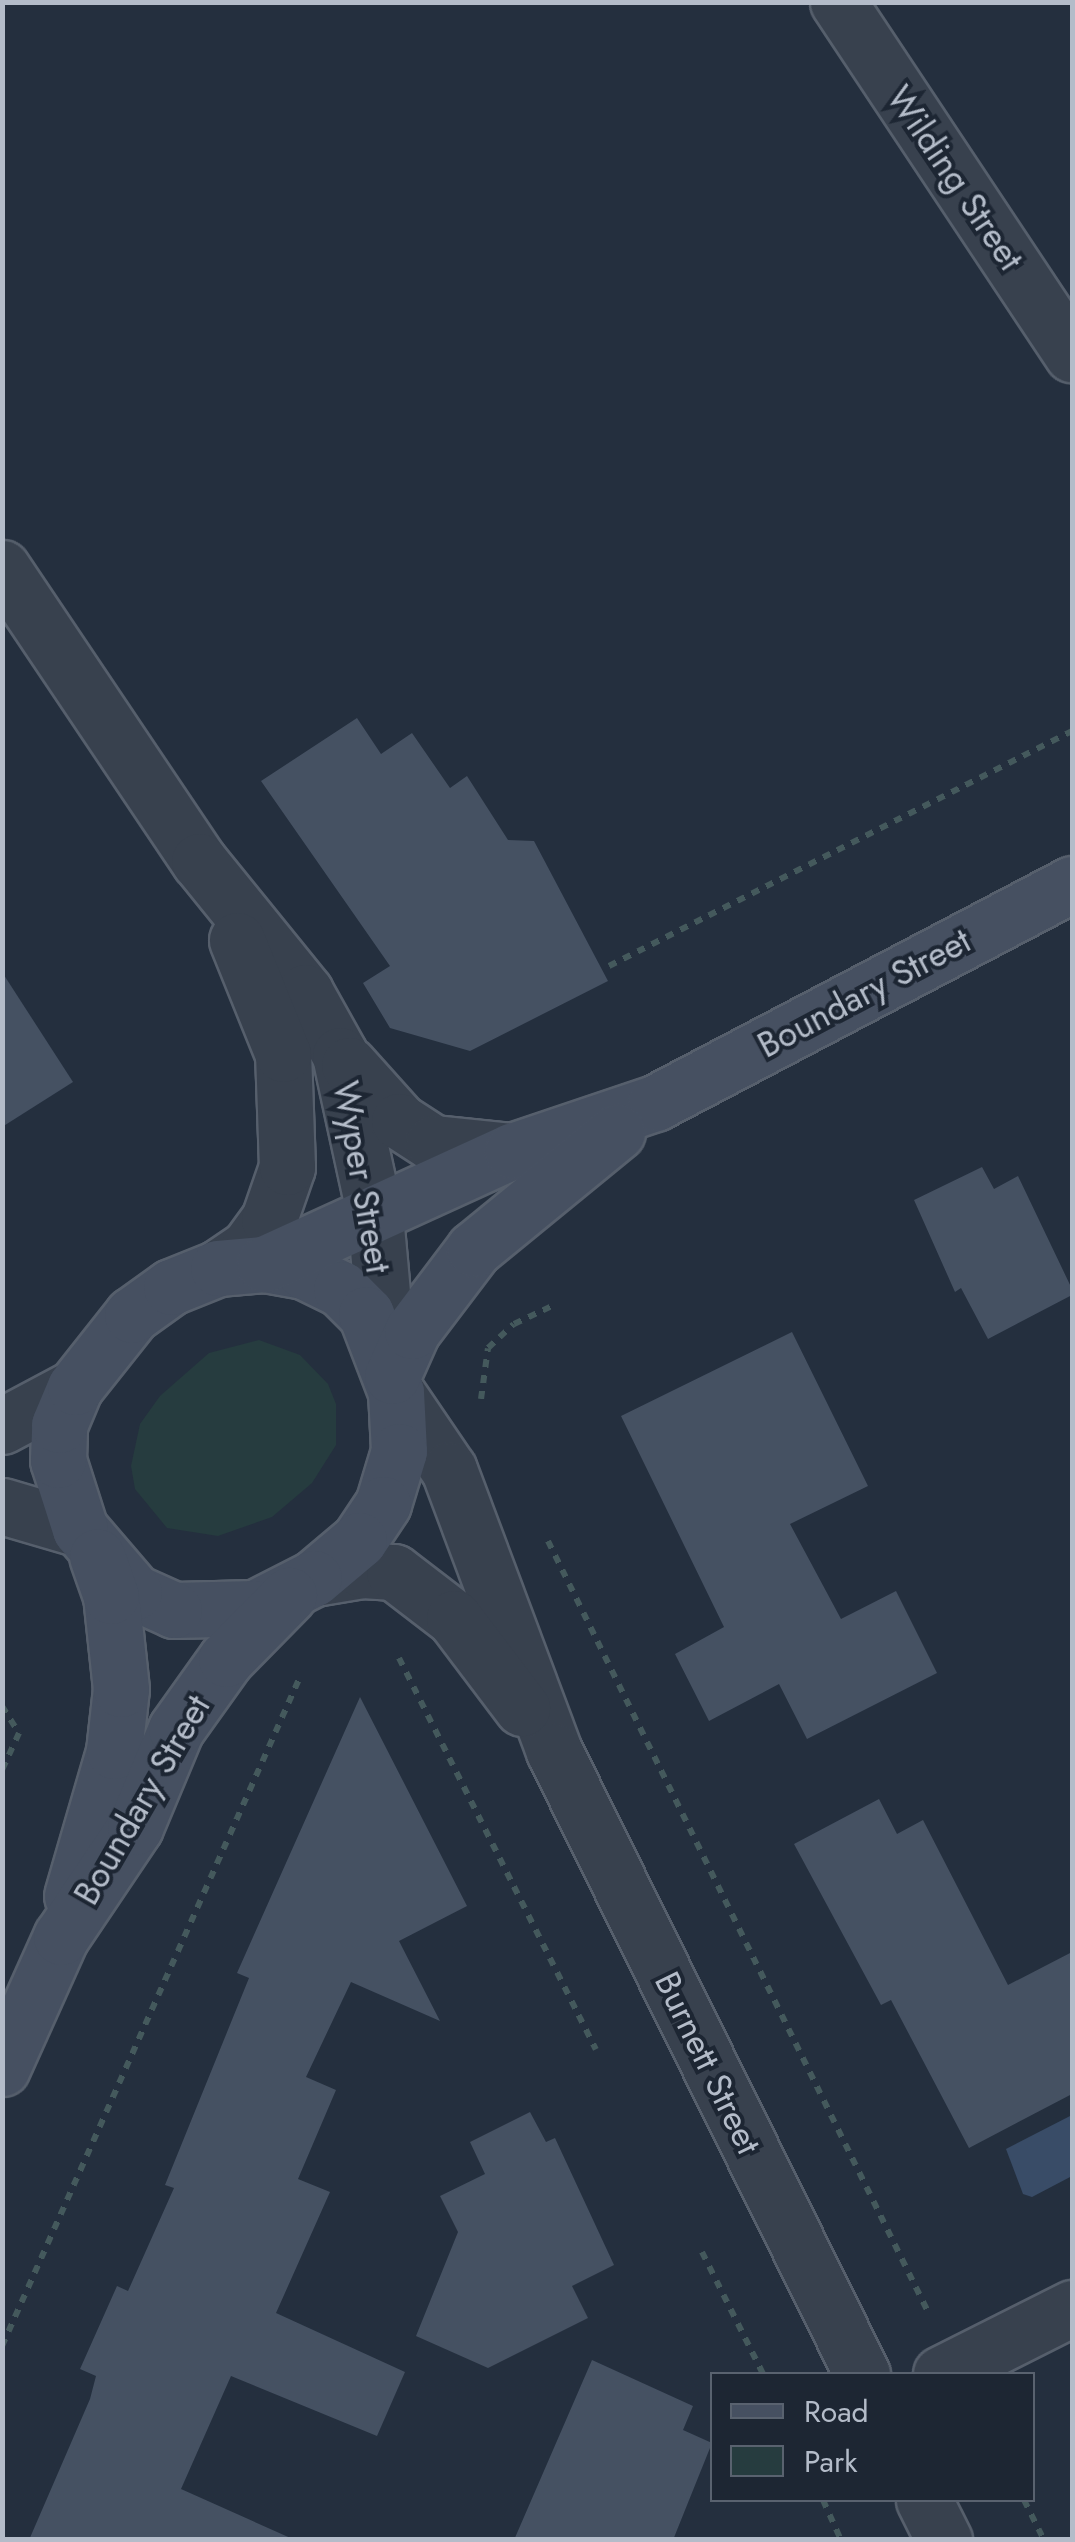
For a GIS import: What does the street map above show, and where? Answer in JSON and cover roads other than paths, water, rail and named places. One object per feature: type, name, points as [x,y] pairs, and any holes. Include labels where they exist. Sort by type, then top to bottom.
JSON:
[{"type":"street","name":"Wilding Street","points":[[838,2],[1072,354]]},
{"type":"street","name":"Wyper Street","points":[[2,568],[199,861],[306,992],[340,1055],[376,1216],[392,1376]]},
{"type":"street","name":"Wyper Street","points":[[199,861],[272,1015],[290,1104],[287,1167],[269,1219],[240,1266]]},
{"type":"street","name":"Boundary Street","points":[[240,1266],[376,1216],[512,1151],[655,1103],[1072,884]]},
{"type":"street","points":[[340,1055],[399,1121],[433,1143],[512,1151]]},
{"type":"street","name":"Boundary Street","points":[[392,1376],[412,1331],[474,1249],[655,1103]]},
{"type":"street","points":[[240,1266],[304,1271],[341,1289],[366,1314],[392,1376],[399,1451],[383,1504],[359,1540],[302,1587],[255,1608],[174,1610],[134,1592],[88,1541],[58,1460],[59,1425],[75,1387],[132,1314],[171,1287],[240,1266]]},
{"type":"street","name":"Burnett Street","points":[[392,1376],[449,1470],[554,1751],[861,2372]]},
{"type":"street","points":[[2,1426],[75,1387]]},
{"type":"street","points":[[2,1506],[88,1541]]},
{"type":"street","name":"Boundary Street","points":[[62,1937],[114,1750],[121,1689],[110,1596],[88,1541]]},
{"type":"street","name":"Burnett Street","points":[[302,1587],[363,1570],[394,1572],[454,1618],[554,1751]]},
{"type":"street","name":"Boundary Street","points":[[62,1937],[135,1827],[176,1729],[226,1659],[302,1587]]},
{"type":"street","points":[[2,2068],[62,1937]]},
{"type":"street","points":[[945,2372],[1072,2308]]},
{"type":"street","points":[[925,2502],[944,2540]]},
{"type":"water","points":[[1072,2115],[1072,2176],[1032,2197],[1023,2194],[1006,2149]]}]
